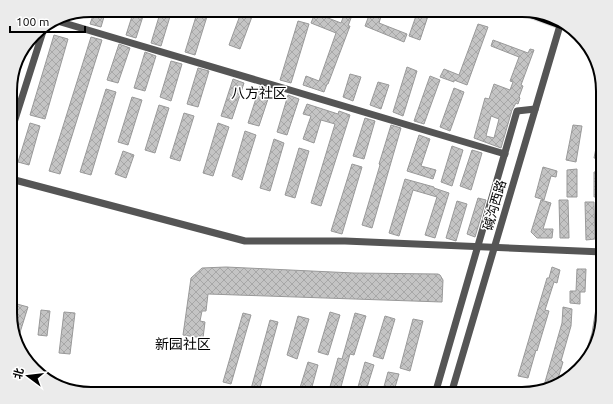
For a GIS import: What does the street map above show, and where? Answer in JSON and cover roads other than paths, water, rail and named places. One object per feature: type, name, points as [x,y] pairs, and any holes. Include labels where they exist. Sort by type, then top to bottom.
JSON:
[{"type":"street","points":[[63,23],[505,154]]},
{"type":"street","name":"碱沟西路","points":[[453,387],[560,27]]},
{"type":"street","points":[[17,113],[42,35]]},
{"type":"street","points":[[437,387],[517,111],[535,109]]},
{"type":"street","points":[[17,181],[245,241],[345,241],[596,252]]},
{"type":"district","name":"八方社区","points":[[259,93]]},
{"type":"district","name":"新园社区","points":[[183,344]]}]
